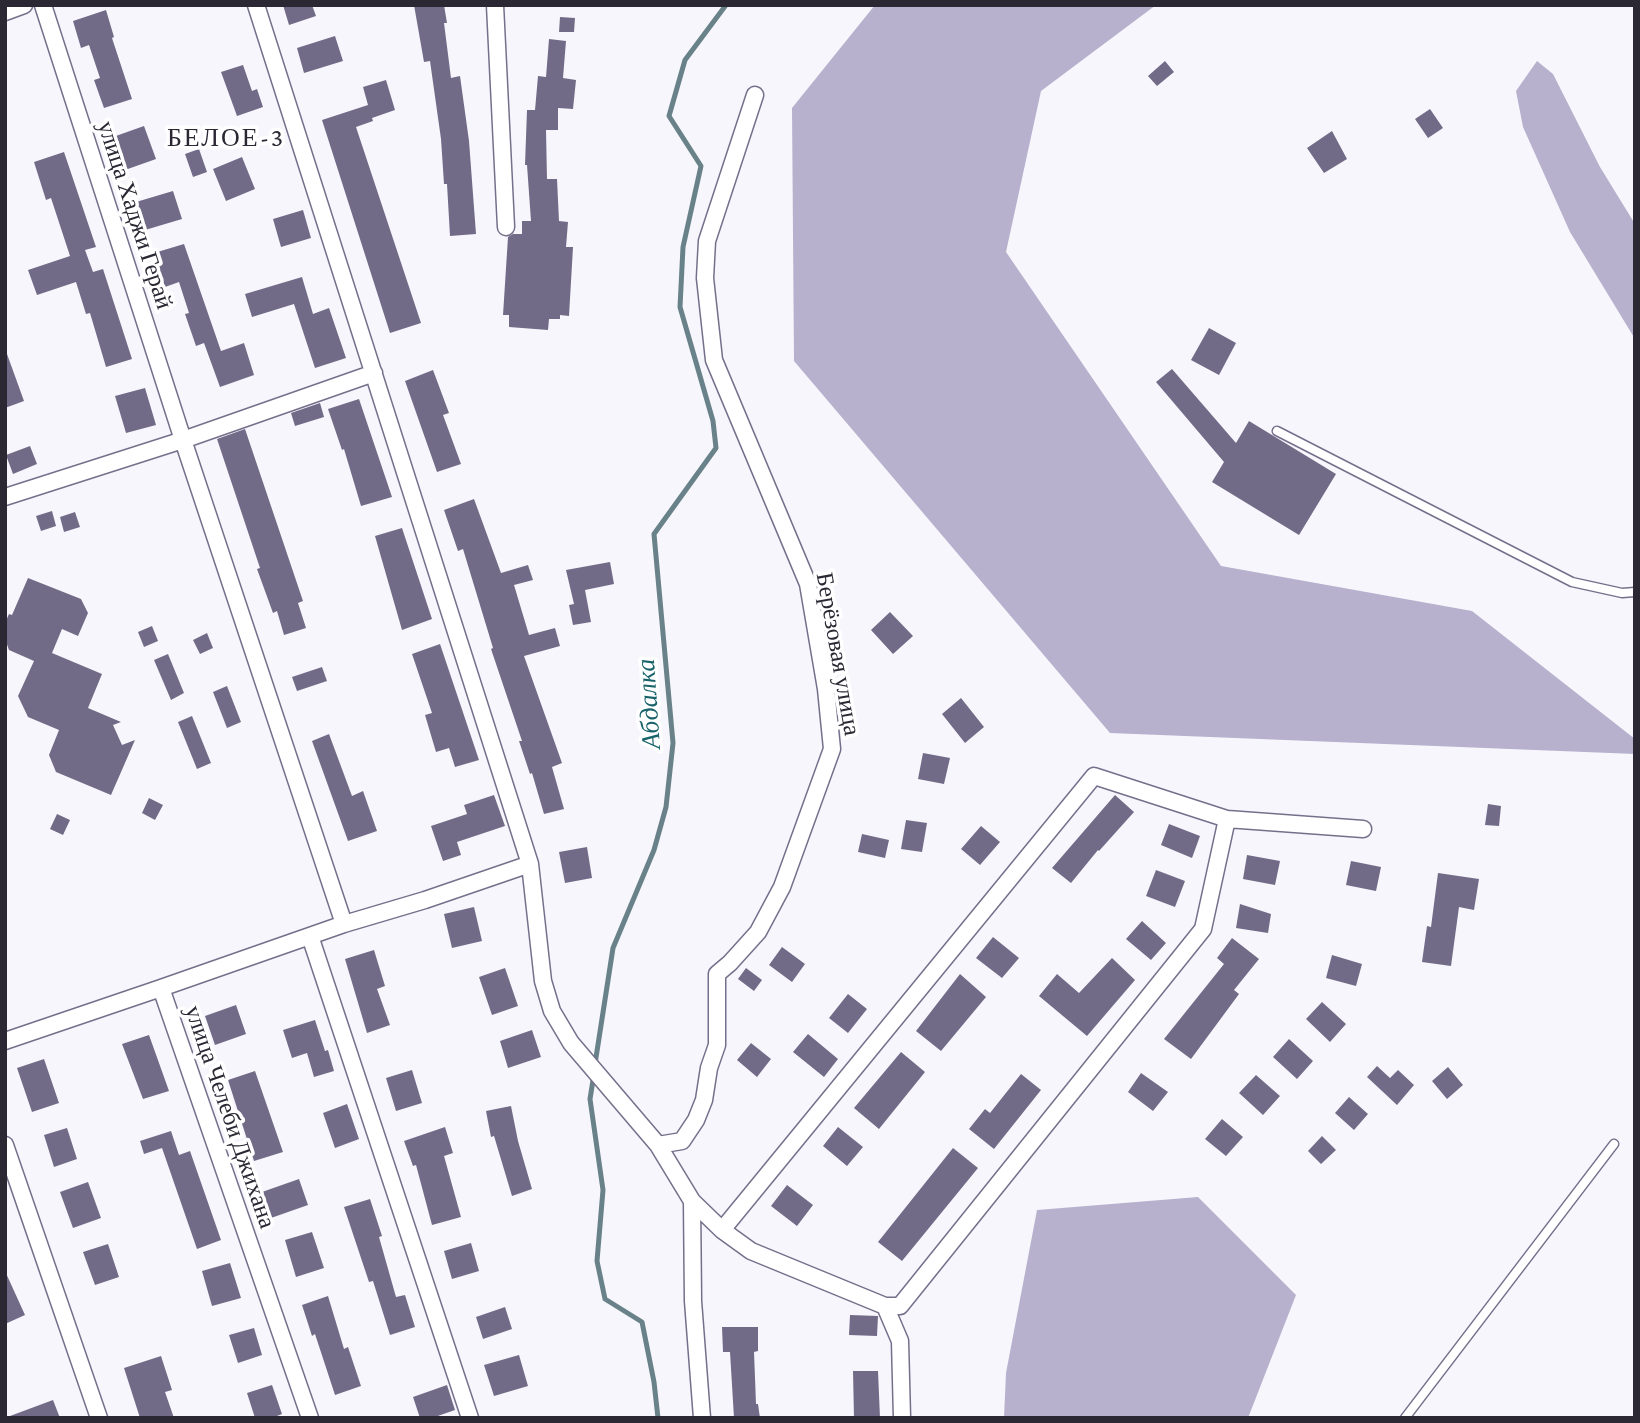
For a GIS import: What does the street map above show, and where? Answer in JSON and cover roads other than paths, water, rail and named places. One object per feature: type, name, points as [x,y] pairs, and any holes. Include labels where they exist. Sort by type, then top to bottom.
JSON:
[{"type":"street","points":[[5,12],[24,5]]},
{"type":"street","name":"улица Хаджи Герай","points":[[43,5],[183,440],[344,925]]},
{"type":"street","points":[[256,5],[530,864],[543,981],[552,1011],[571,1043],[658,1146],[692,1201],[722,1230],[751,1251],[884,1306],[900,1306],[1203,929],[1227,819]]},
{"type":"street","points":[[495,5],[506,227]]},
{"type":"street","name":"Берёзовая улица","points":[[658,1146],[682,1140],[696,1120],[704,1100],[709,1068],[717,1045],[716,974],[730,963],[758,932],[776,898],[832,749],[826,689],[808,584],[714,360],[705,278],[707,242],[755,95]]},
{"type":"street","points":[[5,497],[183,440],[374,373]]},
{"type":"street","points":[[722,1230],[1094,776],[1227,819],[1363,829]]},
{"type":"street","points":[[161,988],[530,864]]},
{"type":"street","points":[[310,936],[470,1418]]},
{"type":"street","name":"улица Челеби Джихана","points":[[5,1041],[161,988],[310,1418]]},
{"type":"street","points":[[5,1145],[99,1418]]},
{"type":"street","points":[[692,1201],[693,1301],[702,1418]]},
{"type":"street","points":[[884,1306],[900,1341],[902,1418]]},
{"type":"lane","points":[[1277,431],[1572,582],[1622,593],[1635,592]]},
{"type":"lane","points":[[1405,1418],[1614,1144]]},
{"type":"waterway","name":"Абдалка","points":[[595,1064],[613,948],[654,850],[666,807],[673,743],[654,534],[716,448],[713,421],[680,307],[683,247],[701,166],[669,116],[685,60],[726,5]]},
{"type":"waterway","name":"Абдалка","points":[[594,1074],[590,1099],[603,1190],[597,1261],[605,1299],[642,1322],[658,1418]]},
{"type":"district","name":"БЕЛОЕ-3","points":[[226,138]]}]
